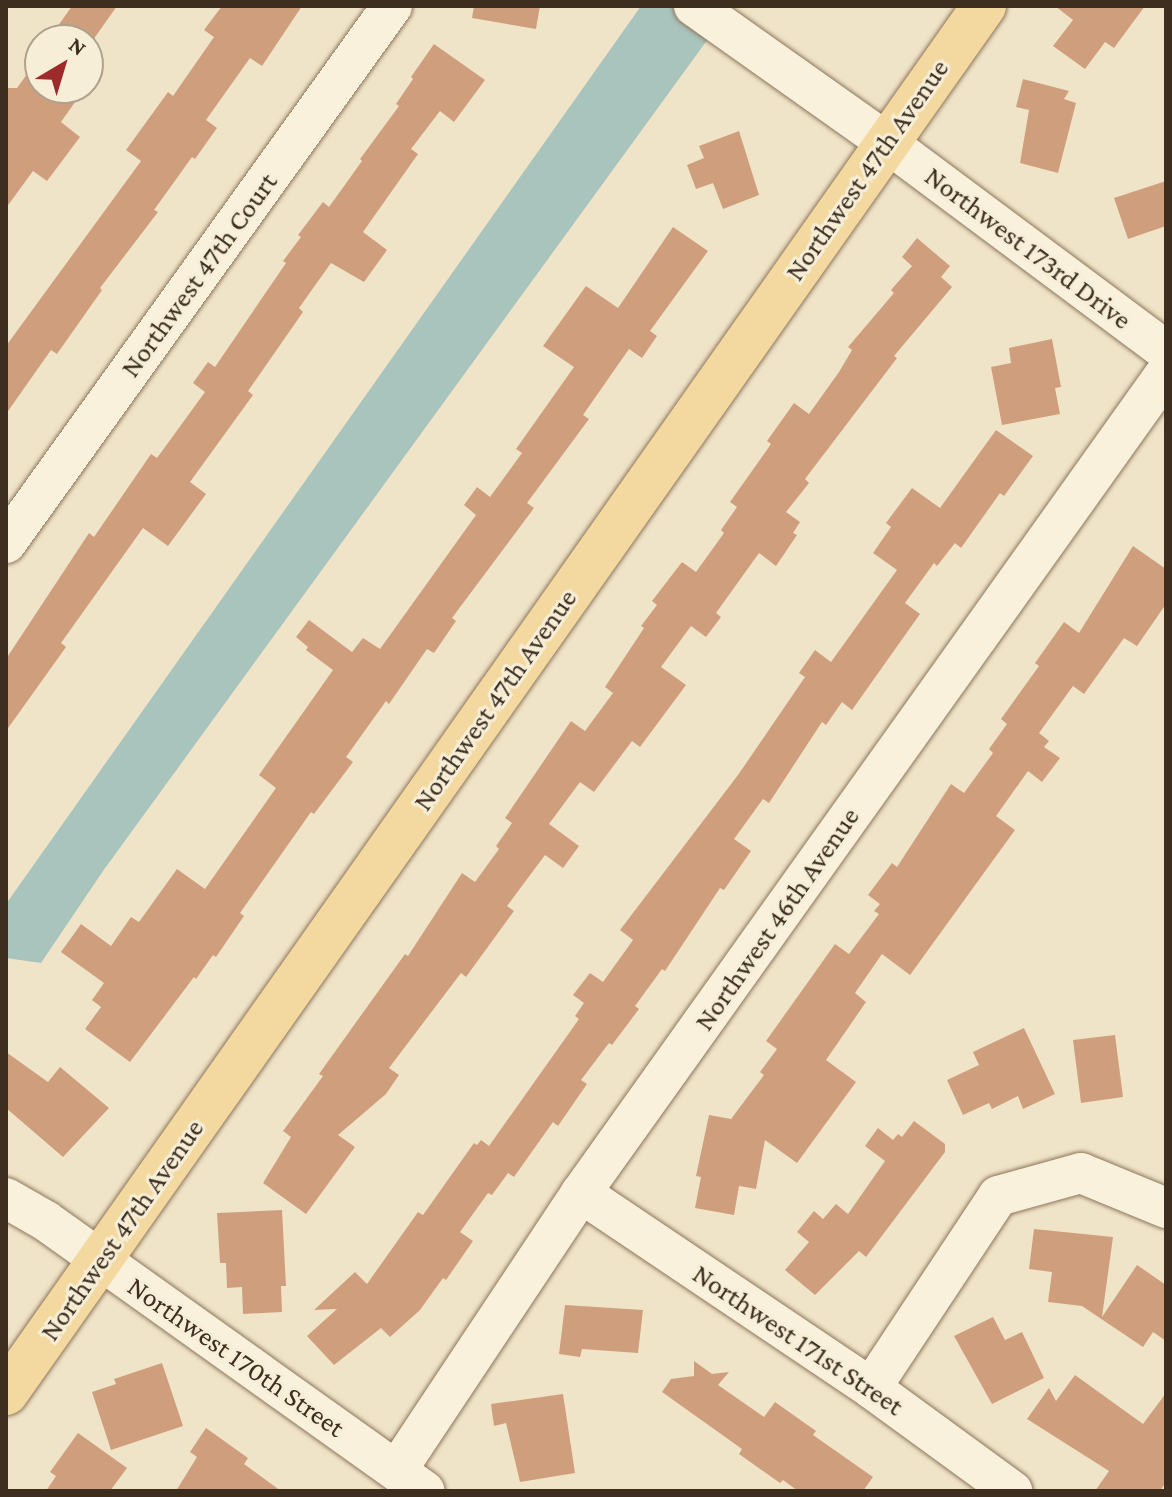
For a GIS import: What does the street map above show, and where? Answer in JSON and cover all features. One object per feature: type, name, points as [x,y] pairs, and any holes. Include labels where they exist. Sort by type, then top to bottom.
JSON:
[{"type":"main road","name":"Northwest 47th Avenue","points":[[6,1393],[984,6]]},
{"type":"street","name":"Northwest 47th Court","points":[[6,543],[392,6]]},
{"type":"street","name":"Northwest 173rd Drive","points":[[694,6],[886,142],[1166,351]]},
{"type":"street","name":"Northwest 46th Avenue","points":[[411,1481],[581,1193],[1166,373]]},
{"type":"street","points":[[871,1388],[998,1196],[1081,1173],[1166,1208]]},
{"type":"street","name":"Northwest 171st Street","points":[[581,1193],[871,1388],[1012,1491]]},
{"type":"street","name":"Northwest 170th Street","points":[[6,1198],[46,1221],[411,1481]]},
{"type":"water","points":[[641,6],[732,6],[103,871],[41,963],[6,958],[6,904]]},
{"type":"building","points":[[72,6],[117,6],[104,24],[59,24]]},
{"type":"building","points":[[222,6],[302,6],[262,66],[250,58],[206,120],[217,128],[154,210],[158,212],[100,288],[102,290],[57,354],[51,350],[6,414],[6,346],[141,161],[126,150],[168,92],[173,96],[214,37],[204,30]]},
{"type":"building","points":[[474,6],[540,6],[536,29],[472,18]]},
{"type":"building","points":[[1055,6],[1145,6],[1114,48],[1105,42],[1085,69],[1053,46],[1073,20]]},
{"type":"building","points":[[434,44],[485,80],[454,122],[440,111],[411,149],[418,154],[363,232],[387,250],[364,282],[331,263],[299,308],[303,312],[248,391],[253,395],[190,482],[206,494],[168,546],[143,528],[61,643],[66,647],[6,731],[6,659],[89,533],[94,537],[151,454],[157,458],[205,392],[193,383],[208,362],[215,367],[286,263],[283,261],[301,237],[298,235],[323,202],[329,207],[362,161],[360,159],[399,106],[396,104],[413,79],[411,77]]},
{"type":"building","points":[[24,78],[24,104],[74,104],[61,122],[80,137],[47,181],[33,171],[6,208],[6,88],[17,88]]},
{"type":"building","points":[[1023,79],[1069,91],[1064,99],[1076,103],[1058,173],[1020,163],[1029,110],[1016,107]]},
{"type":"building","points":[[739,131],[759,195],[723,209],[713,183],[696,189],[687,165],[704,158],[699,146]]},
{"type":"building","points":[[1166,181],[1166,226],[1128,239],[1114,198]]},
{"type":"building","points":[[673,227],[708,251],[650,331],[657,336],[642,358],[629,349],[583,415],[589,419],[527,503],[534,508],[452,618],[456,621],[434,653],[427,649],[389,704],[386,701],[346,757],[353,762],[314,814],[311,812],[240,913],[244,916],[216,957],[213,955],[196,979],[194,977],[130,1062],[85,1029],[101,1007],[92,1000],[104,983],[61,952],[81,924],[111,946],[131,917],[139,922],[177,869],[205,889],[276,788],[259,775],[333,670],[306,650],[308,647],[296,637],[309,620],[352,652],[363,638],[380,649],[476,515],[464,505],[477,487],[490,497],[522,453],[516,449],[574,367],[543,346],[586,286],[618,308]]},
{"type":"building","points":[[917,238],[950,266],[941,277],[952,287],[894,356],[897,358],[805,479],[809,483],[786,512],[800,522],[793,533],[797,535],[776,566],[759,553],[716,613],[721,617],[706,637],[691,626],[661,667],[686,685],[640,747],[632,741],[594,792],[580,782],[549,824],[579,846],[563,868],[545,855],[507,906],[514,911],[466,977],[461,973],[389,1068],[399,1075],[386,1094],[338,1135],[355,1147],[306,1214],[263,1183],[291,1137],[283,1131],[323,1076],[319,1074],[405,954],[408,956],[462,873],[475,882],[499,849],[496,846],[512,823],[505,818],[571,721],[585,731],[613,693],[605,687],[657,605],[652,601],[682,562],[696,572],[724,533],[721,530],[737,507],[730,502],[771,444],[767,441],[794,403],[809,414],[852,350],[848,347],[894,293],[891,290],[912,266],[902,257]]},
{"type":"building","points":[[1052,339],[1061,387],[1055,388],[1060,414],[1002,425],[991,367],[1011,363],[1009,348]]},
{"type":"building","points":[[996,430],[1033,456],[1004,496],[1000,493],[961,548],[955,543],[937,566],[934,563],[905,603],[920,614],[852,710],[842,702],[826,725],[822,722],[769,803],[763,799],[734,839],[751,851],[724,890],[720,888],[665,971],[662,969],[635,1006],[639,1009],[581,1080],[587,1084],[558,1126],[553,1122],[514,1177],[508,1173],[492,1195],[488,1193],[460,1232],[473,1241],[446,1280],[443,1278],[420,1310],[390,1337],[381,1328],[334,1365],[307,1336],[337,1309],[314,1310],[355,1272],[367,1284],[418,1212],[423,1215],[474,1143],[477,1145],[481,1140],[489,1146],[579,1019],[575,1016],[584,1003],[573,995],[590,973],[603,982],[633,940],[620,930],[738,775],[805,677],[799,673],[815,650],[831,662],[897,570],[873,553],[891,527],[886,523],[912,488],[940,508]]},
{"type":"building","points":[[1133,546],[1166,569],[1166,604],[1137,646],[1124,638],[1084,694],[1073,686],[1039,733],[1049,741],[1044,747],[1060,758],[1042,782],[1028,771],[996,816],[1015,830],[910,975],[882,954],[855,993],[866,1002],[826,1060],[856,1082],[797,1163],[765,1140],[756,1189],[739,1186],[734,1215],[695,1208],[701,1177],[696,1176],[709,1115],[731,1119],[764,1075],[760,1072],[777,1049],[766,1041],[835,944],[849,954],[879,914],[874,911],[880,904],[868,895],[892,863],[897,867],[951,784],[964,793],[993,753],[989,749],[1007,724],[1001,719],[1039,666],[1035,663],[1064,622],[1079,633]]},
{"type":"building","points":[[1024,1028],[1055,1094],[1023,1109],[1018,1096],[992,1109],[989,1103],[963,1115],[947,1080],[979,1065],[973,1052]]},
{"type":"building","points":[[1115,1035],[1123,1097],[1081,1103],[1073,1040]]},
{"type":"building","points":[[6,1052],[48,1082],[60,1067],[109,1108],[63,1157],[6,1108]]},
{"type":"building","points":[[914,1121],[945,1144],[945,1152],[866,1257],[859,1251],[815,1295],[785,1270],[809,1242],[797,1232],[814,1211],[823,1219],[836,1204],[848,1214],[885,1161],[865,1146],[878,1128],[893,1140],[898,1134],[902,1137]]},
{"type":"building","points":[[282,1210],[286,1286],[281,1286],[282,1312],[243,1314],[242,1287],[227,1288],[226,1263],[220,1263],[217,1213]]},
{"type":"building","points":[[1034,1229],[1113,1237],[1102,1317],[1137,1265],[1166,1285],[1166,1341],[1153,1332],[1143,1347],[1082,1306],[1048,1302],[1052,1272],[1029,1269]]},
{"type":"building","points":[[565,1305],[643,1310],[638,1353],[582,1349],[580,1357],[559,1354]]},
{"type":"building","points":[[993,1317],[1005,1340],[1022,1332],[1044,1378],[992,1404],[954,1336]]},
{"type":"building","points":[[694,1361],[712,1374],[729,1372],[718,1385],[764,1417],[775,1402],[816,1431],[813,1435],[873,1477],[863,1491],[798,1491],[783,1480],[780,1483],[739,1454],[742,1449],[662,1392],[671,1379],[694,1376]]},
{"type":"building","points":[[162,1363],[183,1426],[111,1450],[92,1392],[116,1384],[114,1379]]},
{"type":"building","points":[[1075,1375],[1143,1424],[1166,1393],[1166,1482],[1160,1491],[1095,1491],[1109,1471],[1027,1419],[1049,1388],[1056,1401]]},
{"type":"building","points":[[563,1394],[575,1473],[520,1482],[506,1423],[494,1426],[491,1404]]},
{"type":"building","points":[[206,1428],[248,1458],[244,1464],[281,1491],[176,1491],[197,1457],[190,1452]]},
{"type":"building","points":[[78,1433],[127,1468],[110,1491],[46,1491],[56,1476],[50,1472]]}]
